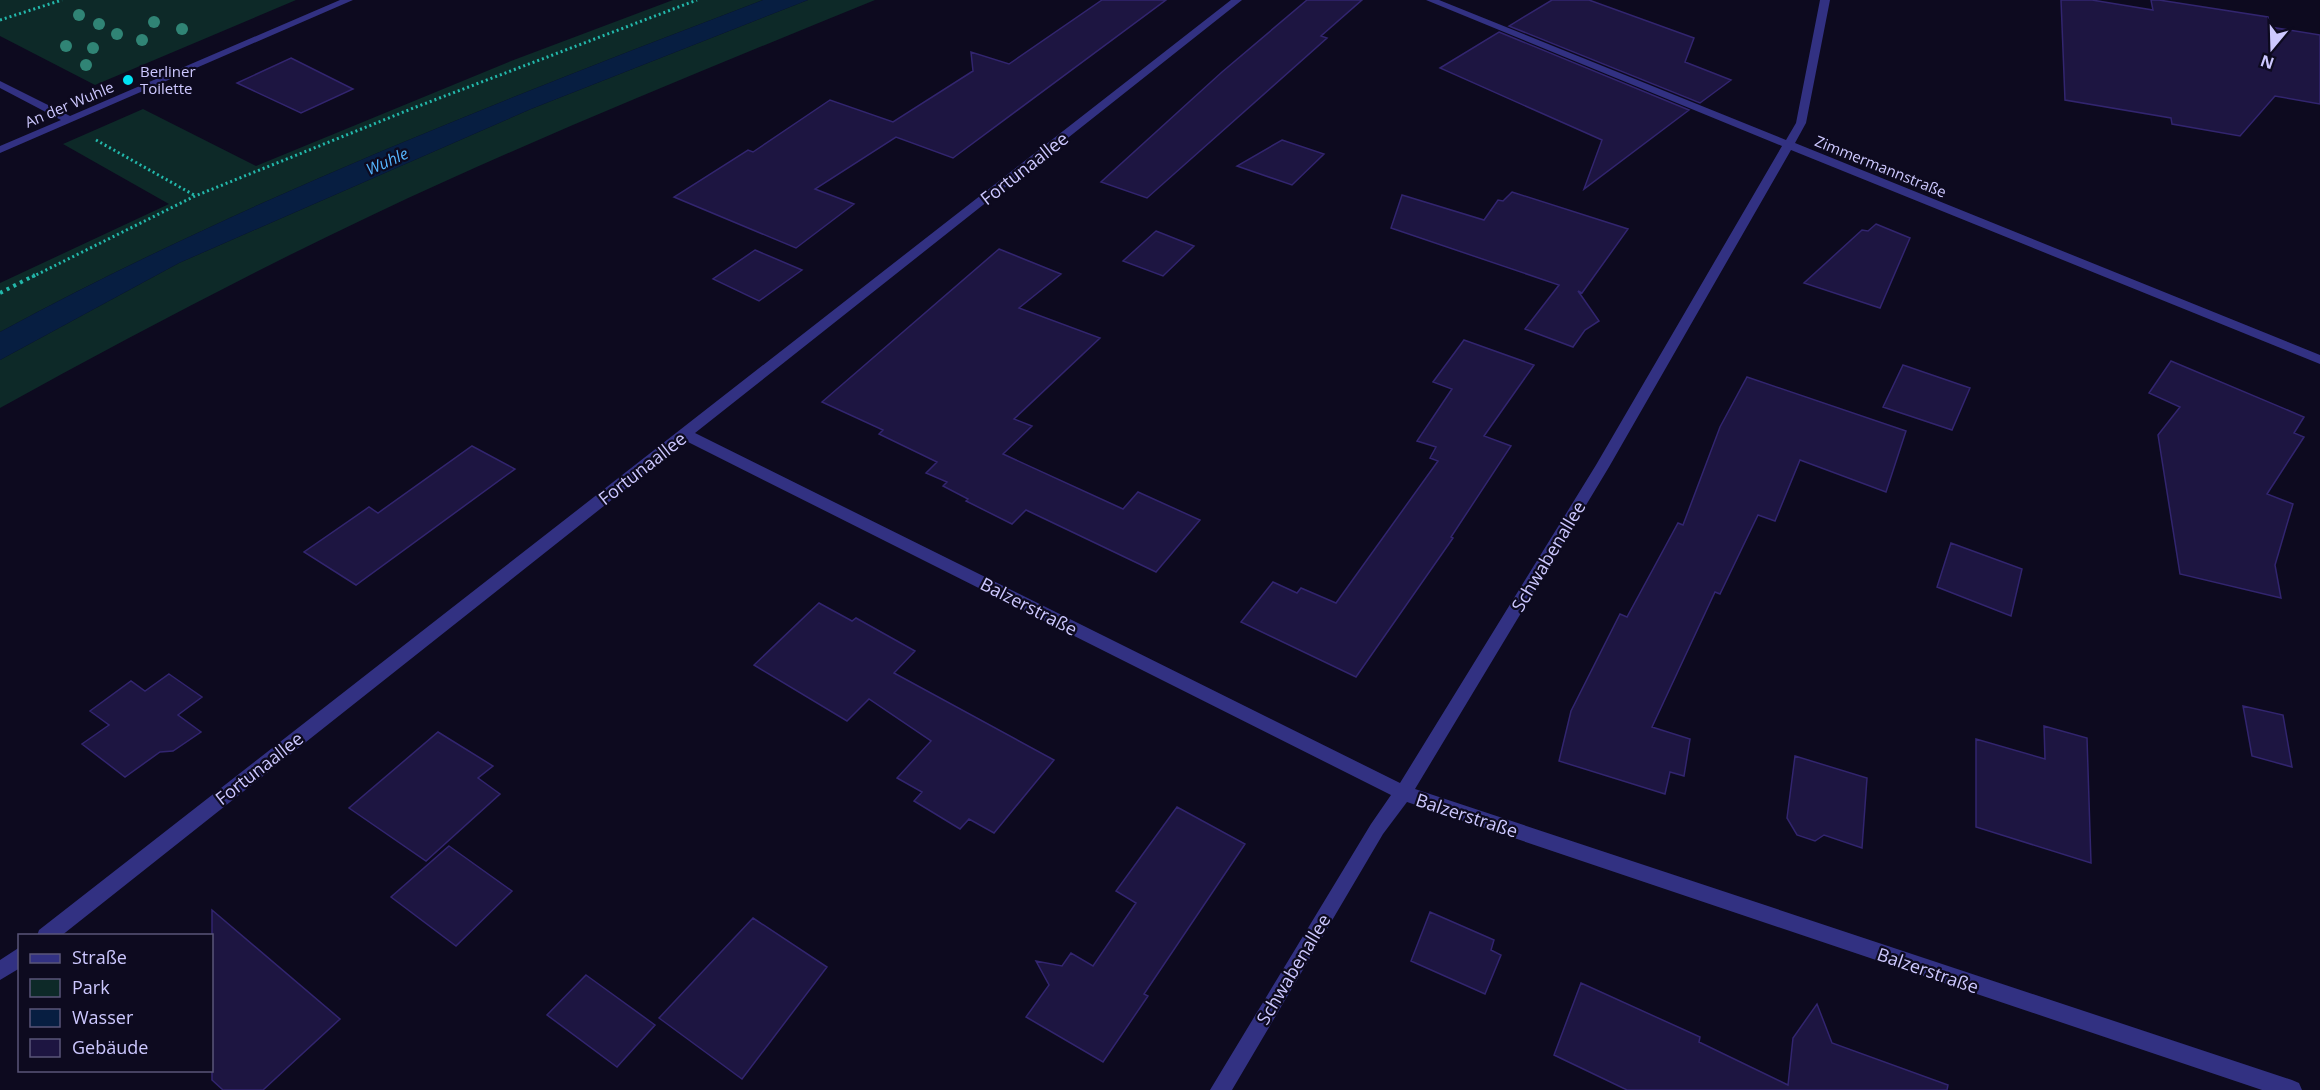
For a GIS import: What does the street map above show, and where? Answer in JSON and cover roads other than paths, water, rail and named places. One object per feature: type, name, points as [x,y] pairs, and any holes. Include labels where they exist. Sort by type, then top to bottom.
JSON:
[{"type":"street","name":"An der Wuhle","points":[[0,150],[348,0]]},
{"type":"street","name":"Fortunaallee","points":[[49,934],[1237,0]]},
{"type":"street","name":"Zimmermannstraße","points":[[1431,0],[2320,360]]},
{"type":"street","name":"Schwabenallee","points":[[1220,1090],[1377,829],[1402,793],[1602,467],[1801,123],[1825,0]]},
{"type":"street","points":[[0,84],[69,120]]},
{"type":"street","name":"Balzerstraße","points":[[685,434],[1402,793],[2292,1090]]},
{"type":"street","points":[[0,972],[18,958]]},
{"type":"water","name":"Wuhle","points":[[763,0],[808,0],[531,109],[179,263],[0,360],[0,332],[186,238],[280,195],[472,114]]},
{"type":"place","name":"Berliner Toilette","points":[[128,80]]}]
